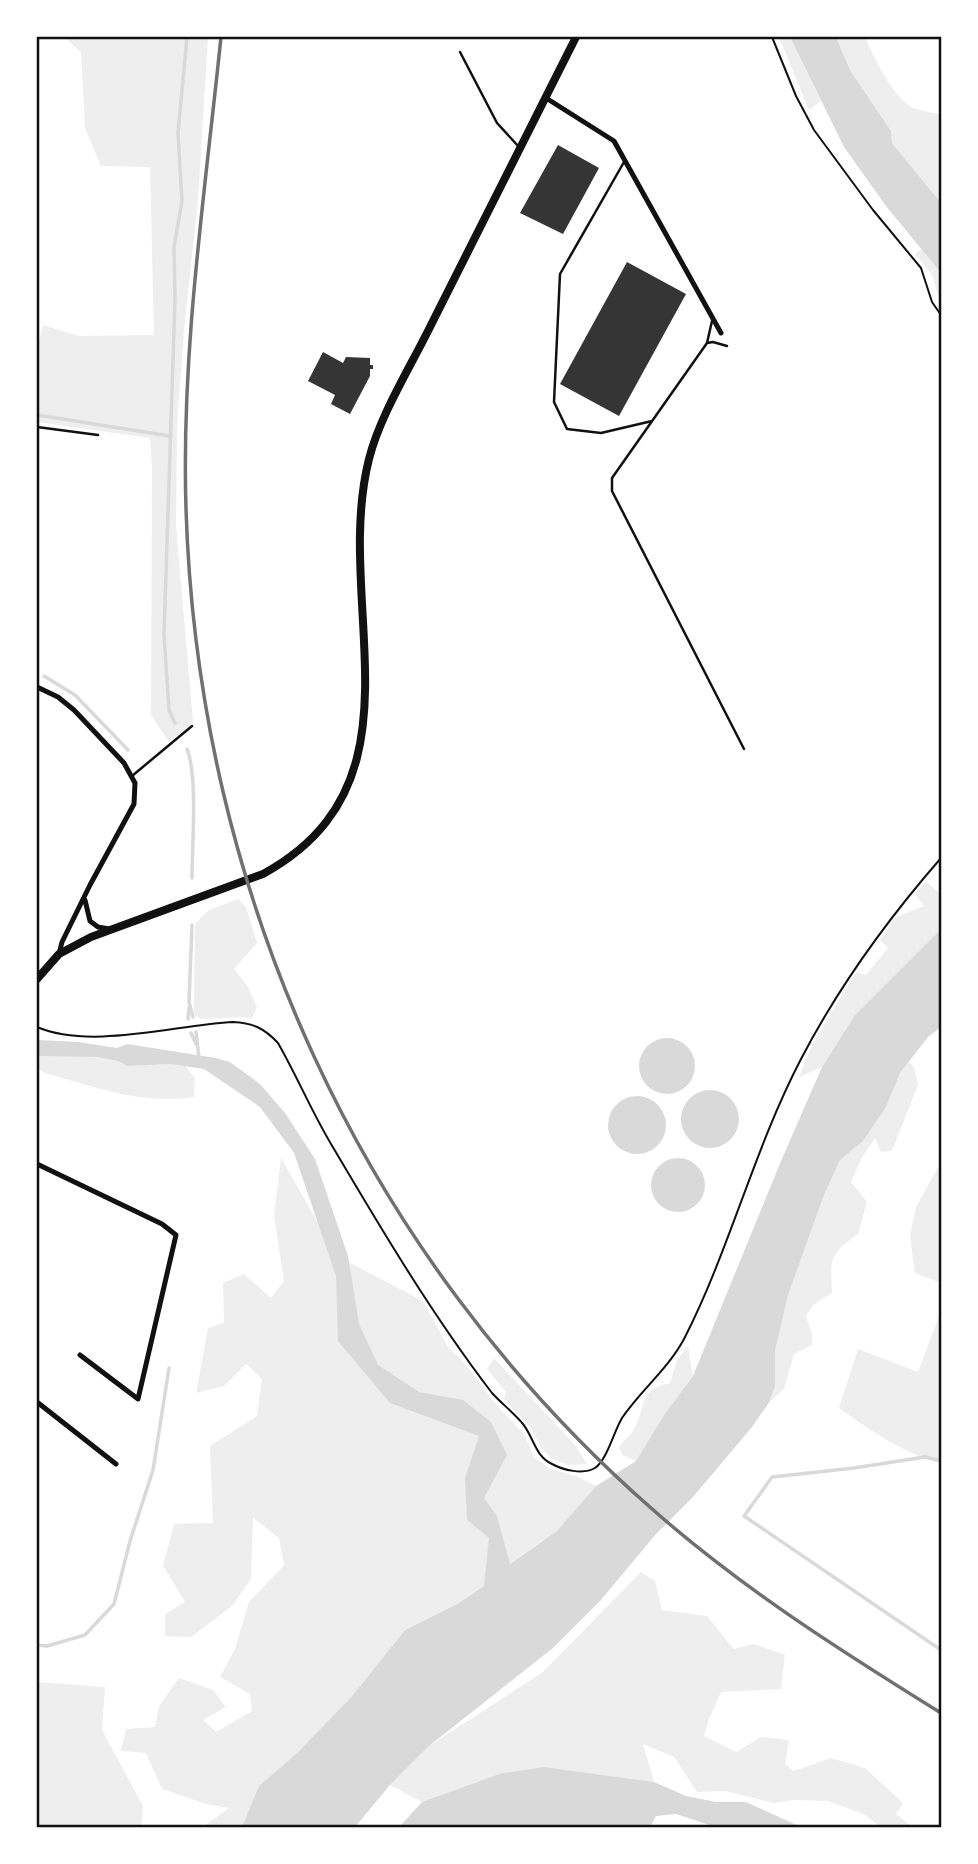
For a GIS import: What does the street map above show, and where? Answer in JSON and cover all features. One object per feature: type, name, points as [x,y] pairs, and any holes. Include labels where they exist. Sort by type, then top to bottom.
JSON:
[{"type":"main road","points":[[37,979],[59,954],[91,937],[263,874],[284,862],[303,848],[324,826],[343,794],[352,777],[365,725],[359,550],[362,495],[369,459],[383,423],[576,37]]},
{"type":"street","points":[[546,98],[614,141],[721,333]]},
{"type":"street","points":[[37,687],[58,697],[74,710],[124,763],[136,790],[134,804],[85,896],[62,942],[59,954]]},
{"type":"street","points":[[85,896],[90,921],[99,927],[112,929]]},
{"type":"street","points":[[37,1164],[162,1224],[176,1235],[138,1399],[80,1355]]},
{"type":"street","points":[[37,1402],[116,1464]]},
{"type":"lane","points":[[460,52],[497,123],[519,148]]},
{"type":"lane","points":[[624,161],[560,275],[554,402],[567,429],[601,433],[652,421]]},
{"type":"lane","points":[[712,318],[707,343],[612,478],[612,491],[744,749]]},
{"type":"lane","points":[[707,343],[727,346]]},
{"type":"lane","points":[[37,427],[98,435]]},
{"type":"lane","points":[[132,776],[192,726]]},
{"type":"path","points":[[772,37],[796,96],[814,130],[873,210],[921,268],[932,302],[941,315]]},
{"type":"path","points":[[37,1027],[96,1037],[233,1022],[250,1023],[265,1030],[282,1050],[332,1147],[395,1248],[486,1384],[524,1426],[544,1460],[568,1469],[587,1471],[599,1464],[620,1421],[670,1361],[683,1340],[722,1251],[770,1126],[814,1034],[880,932],[941,858]]},
{"type":"shaded area","points":[[64,37],[208,37],[198,200],[177,426],[176,525],[193,722],[169,742],[151,715],[150,438],[37,422],[37,350],[43,325],[79,336],[154,335],[150,167],[101,166],[85,128],[81,52]]},
{"type":"shaded area","points":[[779,37],[790,37],[821,101],[809,110]]},
{"type":"shaded area","points":[[790,37],[836,37],[850,70],[891,131],[892,143],[941,203],[941,273],[886,206],[844,147]]},
{"type":"shaded area","points":[[836,37],[865,37],[896,93],[914,108],[941,115],[941,203],[892,143],[891,131],[850,70]]},
{"type":"shaded area","points":[[921,249],[941,273],[941,304],[932,275],[915,254]]},
{"type":"shaded area","points":[[926,881],[939,893],[941,891],[941,929],[855,1015],[822,1067],[799,1077],[812,1045],[856,972],[866,975],[888,948],[880,940],[896,917],[924,906],[915,894]]},
{"type":"shaded area","points":[[238,899],[246,907],[257,943],[234,969],[247,985],[257,1007],[252,1018],[201,1019],[194,1014],[195,924],[209,910]]},
{"type":"shaded area","points":[[941,929],[941,1027],[928,1037],[900,1073],[886,1107],[863,1141],[840,1160],[824,1195],[788,1295],[775,1351],[775,1387],[768,1404],[752,1427],[600,1601],[553,1648],[429,1746],[390,1785],[355,1827],[242,1827],[259,1786],[297,1753],[353,1695],[405,1630],[457,1604],[484,1586],[489,1538],[467,1520],[465,1478],[479,1436],[390,1403],[338,1341],[336,1276],[294,1153],[260,1107],[204,1069],[170,1064],[127,1066],[118,1061],[97,1057],[37,1056],[37,1040],[117,1048],[127,1044],[216,1058],[230,1062],[260,1084],[285,1113],[315,1159],[348,1256],[359,1324],[378,1365],[419,1392],[463,1400],[491,1422],[507,1455],[484,1498],[497,1516],[510,1564],[557,1531],[596,1486],[636,1461],[664,1415],[693,1376],[822,1067],[855,1015]]},
{"type":"shaded area","points":[[661,1038],[673,1038],[683,1042],[691,1050],[695,1066],[691,1082],[683,1090],[673,1094],[661,1094],[651,1090],[643,1082],[639,1072],[639,1060],[643,1050],[651,1042]]},
{"type":"shaded area","points":[[37,1056],[97,1057],[118,1061],[127,1066],[185,1066],[195,1078],[194,1097],[155,1099],[100,1089],[45,1073],[37,1068]]},
{"type":"shaded area","points":[[909,1062],[914,1067],[918,1085],[892,1151],[881,1152],[875,1138],[861,1159],[851,1182],[867,1202],[858,1234],[841,1247],[833,1258],[832,1293],[813,1305],[806,1316],[812,1345],[794,1354],[784,1389],[768,1404],[775,1387],[775,1351],[788,1295],[824,1195],[840,1160],[863,1141],[886,1107],[900,1073]]},
{"type":"shaded area","points":[[710,1090],[721,1092],[734,1103],[739,1119],[737,1130],[726,1143],[710,1148],[699,1146],[686,1135],[681,1119],[683,1108],[694,1095]]},
{"type":"shaded area","points":[[637,1096],[658,1104],[666,1125],[658,1146],[637,1154],[616,1146],[608,1125],[616,1104]]},
{"type":"shaded area","points":[[281,1158],[337,1256],[423,1301],[448,1347],[524,1434],[534,1457],[550,1469],[576,1476],[596,1486],[557,1531],[455,1605],[405,1630],[353,1695],[297,1753],[259,1786],[242,1827],[203,1827],[229,1808],[206,1804],[162,1789],[146,1753],[121,1751],[126,1729],[155,1727],[159,1706],[179,1678],[213,1690],[226,1707],[203,1720],[216,1732],[252,1711],[250,1694],[220,1677],[235,1649],[249,1602],[284,1565],[279,1538],[253,1518],[251,1579],[232,1606],[191,1637],[165,1636],[165,1614],[185,1602],[163,1566],[174,1524],[213,1523],[210,1446],[257,1416],[262,1379],[246,1364],[224,1386],[196,1393],[208,1328],[224,1323],[223,1283],[244,1274],[271,1298],[284,1281],[274,1216]]},
{"type":"shaded area","points":[[678,1158],[697,1166],[705,1185],[697,1204],[678,1212],[659,1204],[651,1185],[659,1166]]},
{"type":"shaded area","points":[[941,1162],[941,1283],[915,1273],[910,1236],[916,1207]]},
{"type":"shaded area","points":[[941,1311],[941,1463],[875,1433],[839,1408],[858,1349],[918,1372]]},
{"type":"shaded area","points":[[688,1346],[693,1376],[664,1415],[636,1461],[622,1455],[619,1447],[634,1429],[644,1400],[652,1390],[670,1383],[677,1360]]},
{"type":"shaded area","points":[[494,1358],[575,1445],[587,1464],[567,1465],[553,1459],[541,1448],[532,1430],[504,1399],[506,1392],[487,1369]]},
{"type":"shaded area","points":[[641,1572],[655,1581],[662,1610],[707,1616],[734,1649],[754,1644],[785,1655],[781,1689],[721,1692],[704,1736],[736,1752],[761,1737],[789,1740],[785,1764],[794,1771],[831,1758],[865,1768],[903,1803],[896,1814],[912,1827],[881,1827],[863,1814],[828,1801],[793,1800],[774,1803],[726,1791],[697,1792],[674,1757],[643,1744],[654,1782],[544,1767],[502,1773],[422,1802],[390,1785],[429,1746],[543,1672]]},
{"type":"shaded area","points":[[37,1682],[105,1687],[102,1730],[143,1806],[141,1827],[37,1827]]},
{"type":"shaded area","points":[[544,1767],[654,1782],[686,1796],[716,1802],[746,1802],[801,1827],[715,1827],[676,1814],[656,1816],[650,1827],[399,1827],[422,1802],[502,1773]]},
{"type":"building","points":[[558,145],[599,168],[563,234],[520,213]]},
{"type":"building","points":[[627,262],[686,294],[619,416],[560,384]]},
{"type":"building","points":[[323,352],[343,363],[346,357],[370,358],[373,369],[370,369],[370,376],[350,414],[331,404],[335,395],[308,381]]},
{"type":"waterway","points":[[175,723],[169,710],[164,635],[175,299],[174,247],[182,201],[178,133],[187,37]]},
{"type":"waterway","points":[[37,415],[170,436]]},
{"type":"waterway","points":[[44,676],[75,695],[128,750]]},
{"type":"waterway","points":[[187,749],[193,793],[192,878]]},
{"type":"waterway","points":[[192,925],[189,1002],[193,1017]]},
{"type":"waterway","points":[[188,1019],[189,1008]]},
{"type":"waterway","points":[[196,1032],[199,1058]]},
{"type":"waterway","points":[[191,1033],[196,1044]]},
{"type":"waterway","points":[[37,1645],[47,1646],[85,1635],[114,1604],[130,1541],[153,1470],[169,1368]]},
{"type":"waterway","points":[[941,1461],[925,1457],[772,1477],[744,1516],[941,1650]]},
{"type":"railway","points":[[221,37],[196,272],[187,391],[186,509],[198,652],[223,791],[262,927],[314,1057],[380,1181],[458,1298],[548,1408],[651,1508],[720,1565],[829,1642],[941,1713]]}]
